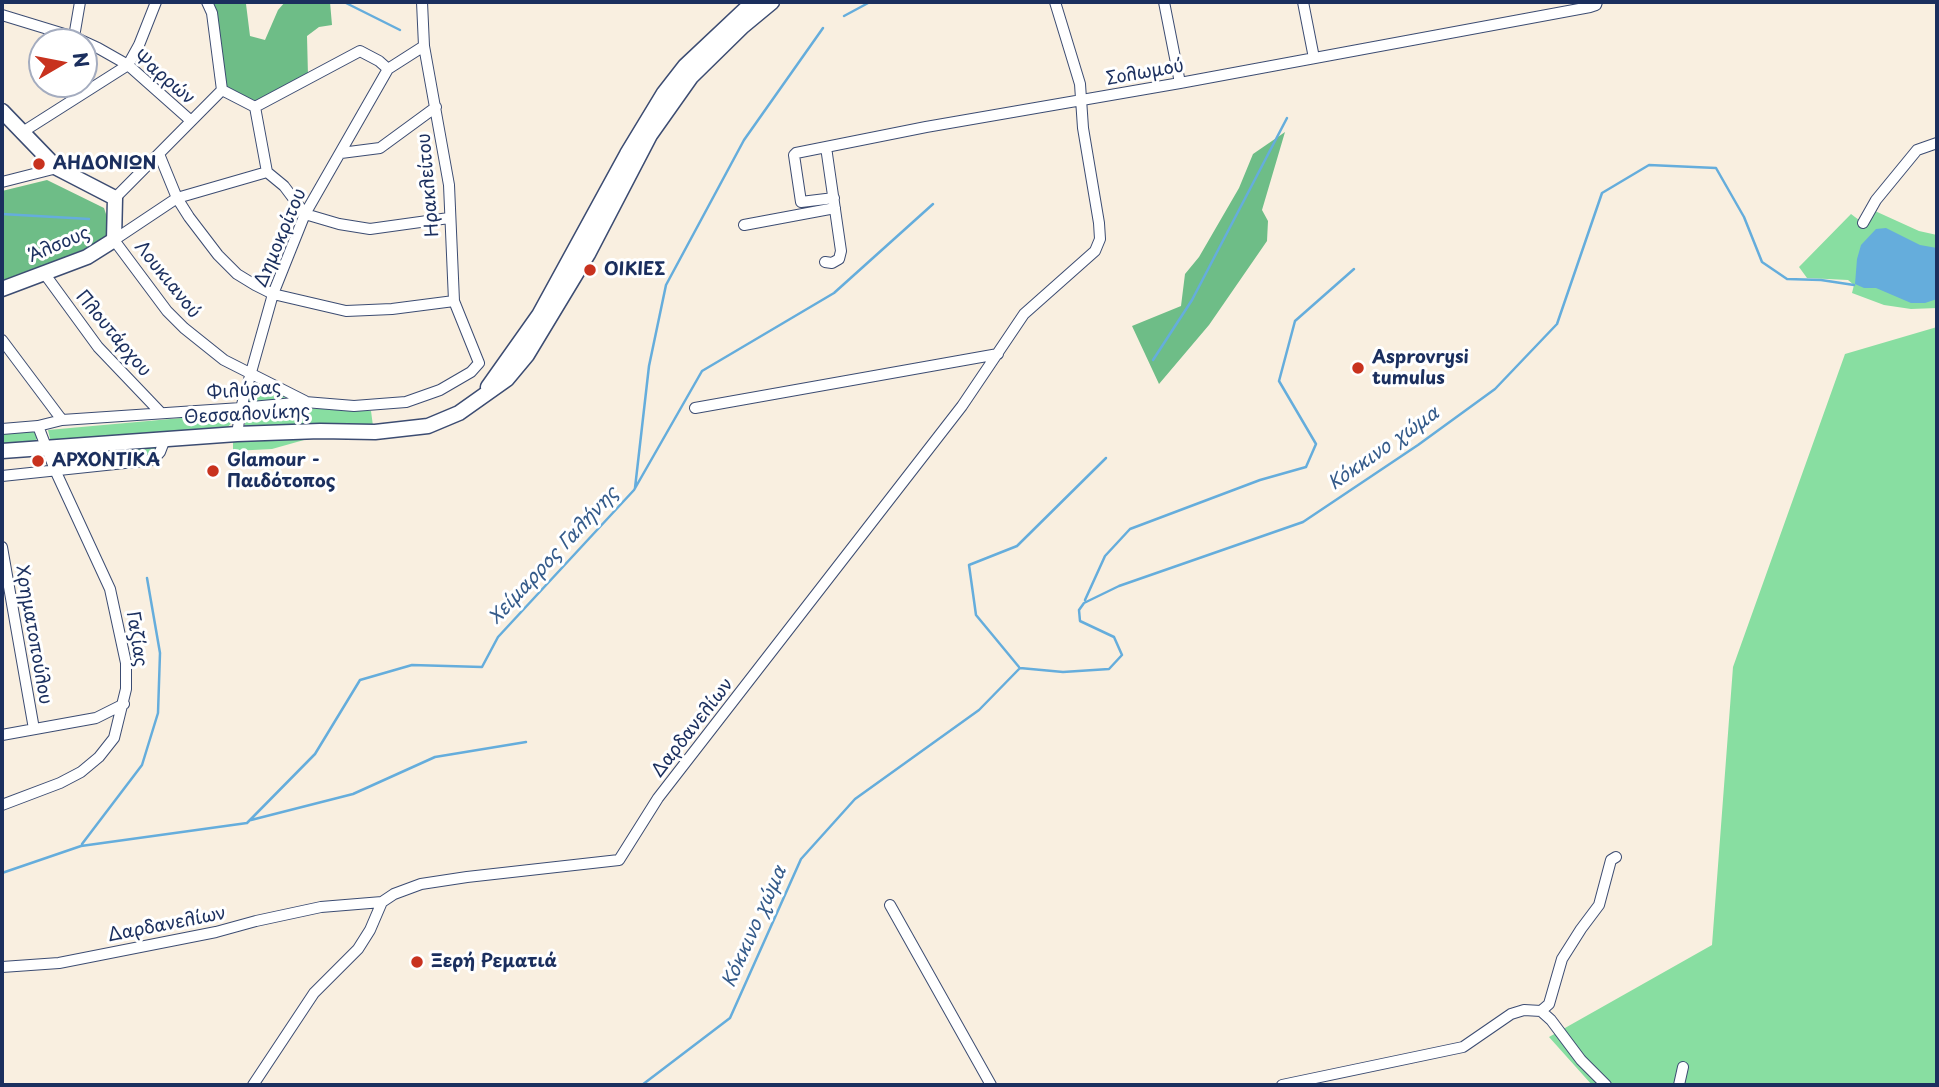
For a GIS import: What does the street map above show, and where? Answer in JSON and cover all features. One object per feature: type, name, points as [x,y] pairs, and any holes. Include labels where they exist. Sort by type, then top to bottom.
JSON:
[{"type":"main road","name":"Θεσσαλονίκης","points":[[2,451],[237,434],[375,432],[428,426],[471,406],[484,393],[539,315],[627,154],[659,102],[685,66],[753,2]]},
{"type":"main road","name":"Θεσσαλονίκης","points":[[484,393],[507,379],[527,355],[588,254],[650,135],[685,85],[711,55],[772,2]]},
{"type":"main road","points":[[2,111],[57,168],[114,198]]},
{"type":"main road","name":"Άλσους","points":[[2,289],[87,257],[114,240],[114,198]]},
{"type":"street","points":[[76,28],[80,2]]},
{"type":"street","points":[[21,133],[128,65],[156,2]]},
{"type":"street","name":"Ηρακλείτου","points":[[422,2],[424,46],[449,185],[454,301],[479,363]]},
{"type":"street","points":[[1055,2],[1076,65],[1081,99]]},
{"type":"street","points":[[1164,2],[1180,82]]},
{"type":"street","points":[[1303,2],[1314,58]]},
{"type":"street","points":[[208,3],[222,90]]},
{"type":"street","name":"Σολωμού","points":[[834,203],[800,201],[794,153],[953,121],[1314,58],[1596,3]]},
{"type":"street","name":"Ψαρρών","points":[[2,15],[45,28]]},
{"type":"street","name":"Δημοκρίτου","points":[[237,434],[241,408],[273,294],[305,214],[388,69],[424,46]]},
{"type":"street","name":"Ψαρρών","points":[[98,49],[128,65],[190,120]]},
{"type":"street","points":[[255,107],[360,51],[372,56],[388,69]]},
{"type":"street","points":[[222,90],[255,107]]},
{"type":"street","points":[[114,198],[222,90]]},
{"type":"street","name":"Δαρδανελίων","points":[[2,967],[59,963],[216,932],[321,907],[382,902],[394,894],[422,884],[444,880],[619,860],[658,798],[962,406],[1024,314],[1095,251],[1100,239],[1081,99]]},
{"type":"street","points":[[255,107],[258,136],[267,172],[284,186],[305,214],[370,229],[449,218]]},
{"type":"street","points":[[341,153],[380,148],[436,107]]},
{"type":"street","points":[[1863,223],[1876,200],[1917,150],[1937,143]]},
{"type":"street","points":[[825,262],[832,263],[839,259],[841,251],[826,147]]},
{"type":"street","points":[[159,154],[177,198],[218,255],[237,274],[273,294],[358,312],[454,301]]},
{"type":"street","points":[[2,182],[57,168]]},
{"type":"street","points":[[114,240],[177,198],[267,172]]},
{"type":"street","points":[[744,225],[834,203]]},
{"type":"street","name":"Λουκιανού","points":[[114,240],[167,311],[184,328],[224,360],[305,402]]},
{"type":"street","name":"Πλουτάρχου","points":[[44,273],[98,347],[161,413]]},
{"type":"street","points":[[2,340],[62,420]]},
{"type":"street","points":[[695,408],[998,354]]},
{"type":"street","name":"Φιλύρας","points":[[2,429],[38,426],[62,420],[305,402],[354,406],[406,402],[440,390],[471,372],[479,363]]},
{"type":"street","name":"Γαζίας","points":[[2,805],[81,772],[99,757],[114,738],[124,704],[126,663],[110,589],[55,470],[38,426]]},
{"type":"street","points":[[2,476],[153,460],[160,452],[165,439]]},
{"type":"street","name":"Χρηματοπούλου","points":[[2,547],[34,729]]},
{"type":"street","points":[[2,734],[96,718],[124,704]]},
{"type":"street","points":[[1541,1011],[1549,1004],[1562,959],[1599,905],[1611,860],[1616,857]]},
{"type":"street","points":[[253,1085],[314,993],[358,949],[382,902]]},
{"type":"street","points":[[890,905],[991,1085]]},
{"type":"street","points":[[1282,1085],[1463,1047],[1511,1014],[1524,1010],[1541,1011],[1551,1020],[1581,1060],[1606,1085]]},
{"type":"street","points":[[1679,1085],[1683,1067]]},
{"type":"green space","points":[[211,2],[246,4],[250,36],[265,40],[278,10],[285,2],[330,2],[332,25],[319,27],[307,36],[308,76],[265,104],[220,88]]},
{"type":"green space","points":[[1285,132],[1262,210],[1268,221],[1267,241],[1209,325],[1159,384],[1132,326],[1181,306],[1185,274],[1199,257],[1239,188],[1253,154]]},
{"type":"green space","points":[[47,180],[104,208],[109,223],[107,235],[101,242],[90,247],[2,282],[2,191]]},
{"type":"green space","points":[[1875,211],[1919,231],[1937,235],[1937,308],[1911,309],[1884,305],[1852,293],[1854,285],[1848,280],[1807,278],[1799,267],[1851,214],[1863,223]]},
{"type":"green space","points":[[1937,327],[1937,1085],[1592,1085],[1549,1037],[1712,945],[1733,667],[1845,354]]},
{"type":"green space","points":[[253,383],[291,400],[248,404]]},
{"type":"green space","points":[[299,408],[371,411],[373,426],[245,426],[245,414]]},
{"type":"green space","points":[[226,414],[234,420],[227,428],[51,443],[48,430]]},
{"type":"green space","points":[[32,430],[38,437],[32,445],[2,446],[2,433]]},
{"type":"green space","points":[[300,437],[304,440],[272,449],[233,451],[233,441]]},
{"type":"green space","points":[[155,444],[158,448],[150,458],[58,467],[54,454]]},
{"type":"water","points":[[1886,228],[1920,245],[1937,248],[1937,299],[1925,303],[1911,303],[1876,288],[1864,288],[1855,284],[1861,245],[1876,229]]},
{"type":"waterway","points":[[344,2],[400,30]]},
{"type":"waterway","points":[[844,16],[870,2]]},
{"type":"waterway","name":"Χείμαρρος Γαλήνης","points":[[635,488],[649,366],[666,285],[744,140],[823,28]]},
{"type":"waterway","name":"Κόκκινο χώμα","points":[[1153,360],[1192,300],[1287,118]]},
{"type":"waterway","name":"Κόκκινο χώμα","points":[[642,1085],[730,1018],[801,859],[855,799],[979,710],[1020,668],[1063,672],[1109,669],[1122,655],[1114,637],[1080,621],[1079,610],[1084,603],[1119,586],[1303,522],[1418,445],[1495,389],[1557,324],[1602,193],[1649,165],[1716,168],[1744,217],[1762,262],[1787,279],[1854,285]]},
{"type":"waterway","name":"Χείμαρρος Γαλήνης","points":[[2,873],[81,846],[247,823],[315,754],[360,680],[412,665],[482,667],[498,637],[634,490],[702,371],[834,293],[933,204]]},
{"type":"waterway","points":[[2,214],[89,219]]},
{"type":"waterway","name":"Κόκκινο χώμα","points":[[1085,600],[1105,556],[1130,529],[1260,480],[1306,467],[1316,444],[1279,381],[1295,321],[1354,269]]},
{"type":"waterway","name":"Κόκκινο χώμα","points":[[1019,667],[976,615],[969,565],[1017,546],[1106,458]]},
{"type":"waterway","points":[[82,844],[142,765],[158,713],[160,653],[147,578]]},
{"type":"waterway","points":[[251,820],[353,794],[435,757],[526,742]]},
{"type":"place","name":"ΑΗΔΟΝΙΩΝ","points":[[39,164]]},
{"type":"place","name":"ΟΙΚΙΕΣ","points":[[590,270]]},
{"type":"place","name":"Asprovrysi tumulus","points":[[1358,368]]},
{"type":"place","name":"ΑΡΧΟΝΤΙΚΑ","points":[[38,461]]},
{"type":"place","name":"Glamour - Παιδότοπος","points":[[213,471]]},
{"type":"place","name":"Ξερή Ρεματιά","points":[[417,962]]}]
